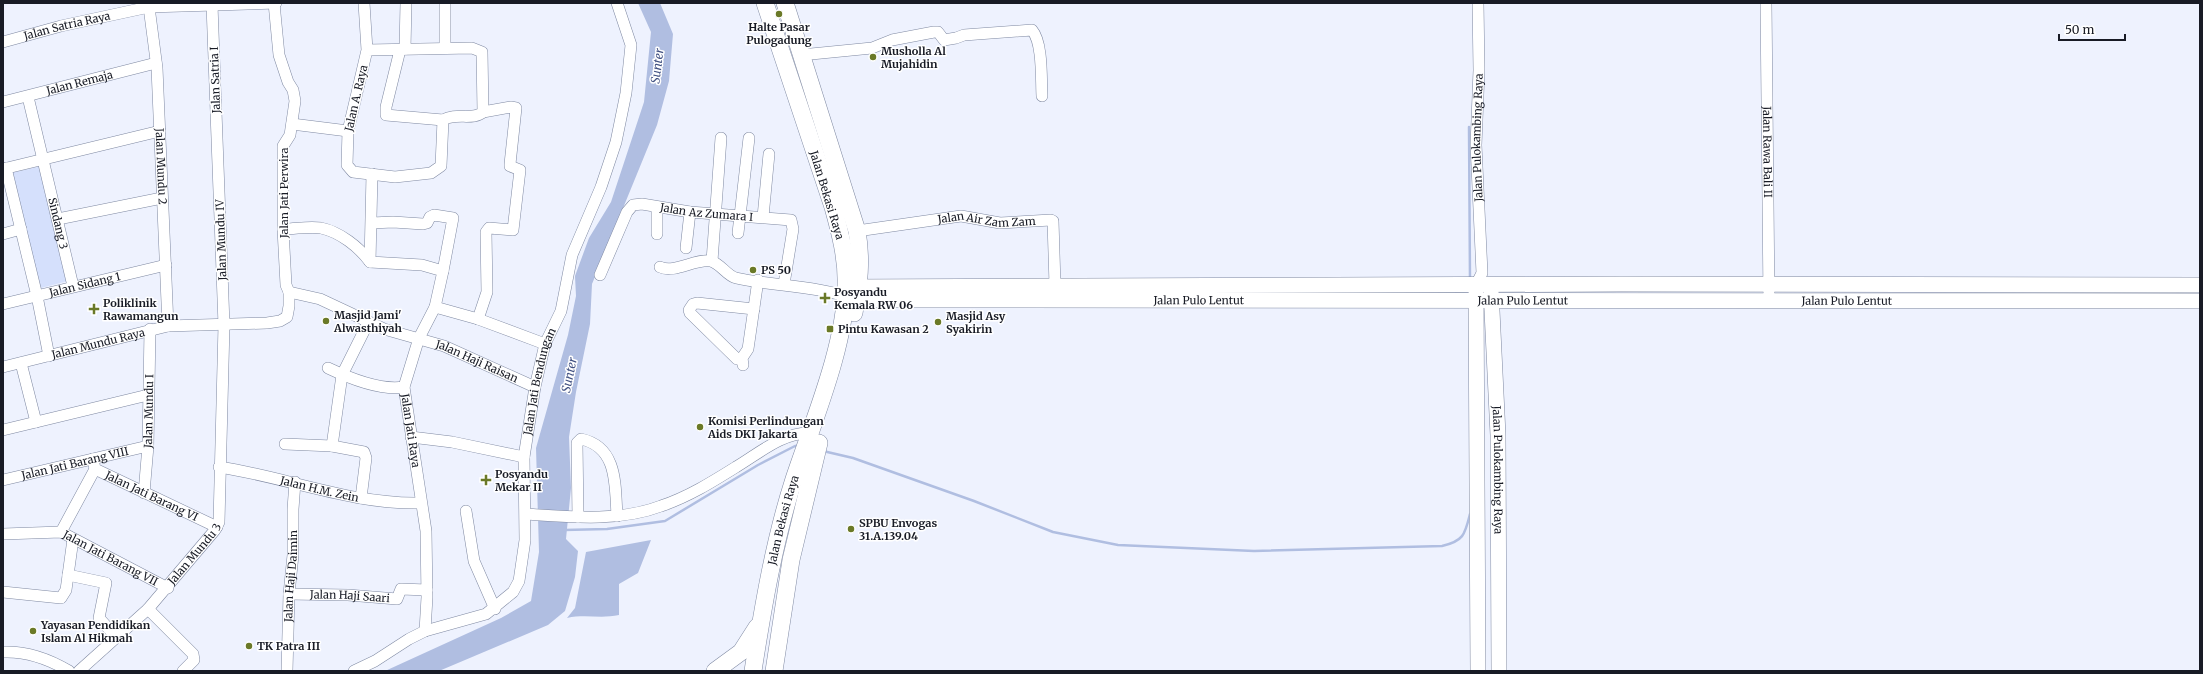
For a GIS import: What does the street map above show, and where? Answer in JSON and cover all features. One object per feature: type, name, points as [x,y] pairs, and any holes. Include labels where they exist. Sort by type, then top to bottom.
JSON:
[{"type":"main road","name":"Jalan Bekasi Raya","points":[[765,3],[834,213],[841,240],[848,292],[847,346],[813,436],[791,560],[774,671]]},
{"type":"main road","name":"Jalan Bekasi Raya","points":[[785,3],[857,231],[860,252],[848,292]]},
{"type":"main road","name":"Jalan Bekasi Raya","points":[[753,671],[760,622],[775,552],[794,479],[808,460]]},
{"type":"main road","points":[[715,671],[741,652],[760,622]]},
{"type":"street","name":"Jalan Satria Raya","points":[[3,42],[61,26],[149,7],[274,3]]},
{"type":"street","name":"Jalan Jati Perwira","points":[[274,3],[279,55],[288,82],[293,90],[295,101],[290,135],[283,146],[283,229],[286,285],[289,292]]},
{"type":"street","name":"Jalan A. Raya","points":[[364,3],[367,50],[348,131],[347,166],[353,172],[372,174]]},
{"type":"street","points":[[406,3],[402,49],[386,107],[388,117],[443,120],[449,116],[476,116],[484,112],[511,107],[516,108],[517,111],[510,164],[510,166],[520,170],[514,229],[510,231],[489,228],[486,232],[487,292],[478,319]]},
{"type":"street","points":[[445,3],[445,48]]},
{"type":"street","name":"Jalan Jati Bendungan","points":[[354,671],[375,662],[409,639],[425,631],[486,614],[495,609],[513,592],[519,581],[528,514],[524,457],[534,387],[546,344],[560,311],[572,255],[601,187],[616,142],[626,93],[630,50],[628,37],[617,3]]},
{"type":"street","name":"Jalan Pulokambing Raya","points":[[1478,3],[1479,70],[1472,290],[1478,671]]},
{"type":"street","name":"Jalan Rawa Bali II","points":[[1766,3],[1769,300]]},
{"type":"street","name":"Jalan Satria I","points":[[212,5],[218,155]]},
{"type":"street","name":"Jalan Mundu 2","points":[[149,7],[156,63],[168,326]]},
{"type":"street","points":[[801,55],[872,48],[892,40],[934,32],[938,32],[944,40],[964,35],[1033,31],[1040,57],[1042,96]]},
{"type":"street","points":[[367,50],[472,48],[482,52],[484,112]]},
{"type":"street","name":"Jalan Remaja","points":[[3,102],[28,97],[156,63]]},
{"type":"street","name":"Sindang 3","points":[[28,97],[73,286]]},
{"type":"street","points":[[370,262],[372,174],[395,177],[431,173],[438,169],[441,166],[443,120]]},
{"type":"street","points":[[292,124],[348,131]]},
{"type":"street","points":[[49,356],[37,296],[4,168],[44,160],[160,131]]},
{"type":"street","points":[[712,261],[721,138]]},
{"type":"street","points":[[738,233],[749,138]]},
{"type":"street","points":[[763,217],[769,154]]},
{"type":"street","name":"Jalan Mundu IV","points":[[218,155],[224,325]]},
{"type":"street","points":[[58,219],[162,198]]},
{"type":"street","name":"Jalan Az Zumara I","points":[[600,274],[627,212],[631,206],[642,204],[657,208],[690,212],[763,217],[793,221],[792,239],[784,284]]},
{"type":"street","points":[[657,208],[657,234]]},
{"type":"street","points":[[686,248],[690,212]]},
{"type":"street","name":"Jalan Jati Raya","points":[[372,223],[393,222],[423,224],[427,223],[430,217],[434,215],[453,218],[435,307],[419,338],[404,387],[426,531],[427,590],[425,631]]},
{"type":"street","name":"Jalan Air Zam Zam","points":[[857,231],[961,216],[1000,222],[1052,220],[1054,285]]},
{"type":"street","points":[[283,229],[308,228],[327,230],[348,240],[362,252],[370,262],[422,265],[443,271]]},
{"type":"street","points":[[3,234],[21,230]]},
{"type":"street","points":[[660,267],[669,268],[686,266],[696,262],[712,261],[736,278],[848,292]]},
{"type":"street","name":"Jalan Sidang 1","points":[[3,304],[73,286],[166,265]]},
{"type":"street","points":[[754,309],[697,303],[691,308],[690,314],[735,358],[743,362],[748,349],[750,337],[754,309],[758,280]]},
{"type":"street","name":"Jalan Pulo Lentut","points":[[848,292],[1054,285],[1472,290],[1491,292],[1769,300],[2200,301]]},
{"type":"street","name":"Jalan Pulo Lentut","points":[[1491,292],[1769,285],[2200,285]]},
{"type":"street","points":[[2111,285],[2111,301]]},
{"type":"street","points":[[1472,290],[1491,292]]},
{"type":"street","name":"Jalan Pulo Lentut","points":[[848,292],[876,300],[1472,290]]},
{"type":"street","name":"Jalan Mundu Raya","points":[[3,367],[150,329],[168,326],[280,322],[287,317],[289,292]]},
{"type":"street","name":"Jalan Haji Raisan","points":[[289,292],[320,300],[368,323],[444,346],[534,387]]},
{"type":"street","name":"Jalan Pulokambing Raya","points":[[1491,292],[1498,435],[1499,671]]},
{"type":"street","points":[[435,307],[478,319],[546,344]]},
{"type":"street","points":[[332,446],[342,375],[368,323]]},
{"type":"street","name":"Jalan Mundu 3","points":[[79,671],[148,609],[168,588],[218,527],[224,325]]},
{"type":"street","name":"Jalan Mundu I","points":[[144,493],[148,446],[150,329]]},
{"type":"street","points":[[21,363],[36,422]]},
{"type":"street","points":[[328,368],[342,375],[380,386],[404,387]]},
{"type":"street","points":[[3,430],[148,395]]},
{"type":"street","points":[[528,514],[576,517],[617,516],[667,504],[687,495],[773,444],[796,434],[813,436]]},
{"type":"street","points":[[411,437],[452,442],[524,457]]},
{"type":"street","points":[[576,517],[577,443],[581,439],[597,444],[605,453],[611,465],[617,516]]},
{"type":"street","points":[[285,444],[332,446],[364,452],[366,458],[361,498]]},
{"type":"street","name":"Jalan Jati Barang VIII","points":[[3,480],[94,464],[148,446]]},
{"type":"street","points":[[61,532],[94,464]]},
{"type":"street","name":"Jalan Jati Barang VI","points":[[94,464],[144,493],[218,527]]},
{"type":"street","name":"Jalan H.M. Zein","points":[[219,467],[254,472],[361,498],[398,503],[421,503]]},
{"type":"street","name":"Jalan Haji Daimin","points":[[287,671],[289,594],[293,555],[293,509],[295,482]]},
{"type":"street","points":[[466,511],[474,561],[495,609]]},
{"type":"street","name":"Jalan Jati Barang VII","points":[[3,534],[61,532],[168,588]]},
{"type":"street","points":[[3,592],[61,598],[64,595],[73,539]]},
{"type":"street","points":[[68,575],[106,583],[100,618],[116,637]]},
{"type":"street","name":"Jalan Haji Saari","points":[[289,594],[348,595],[397,599],[401,589],[427,590]]},
{"type":"street","points":[[148,609],[193,654],[194,660],[183,671]]},
{"type":"street","points":[[3,652],[26,653],[57,664],[69,671]]},
{"type":"shaded area","points":[[42,166],[68,281],[37,289],[11,173]]},
{"type":"water","name":"Sunter","points":[[638,3],[660,3],[673,34],[669,81],[657,125],[592,284],[590,324],[576,392],[569,437],[571,488],[566,539],[578,551],[575,577],[565,611],[548,625],[439,671],[385,671],[501,618],[531,601],[539,552],[536,448],[568,335],[576,296],[575,276],[589,238],[611,202],[644,102],[651,32]]},
{"type":"water","points":[[651,540],[638,573],[619,584],[619,615],[606,617],[580,616],[567,618],[575,608],[586,552]]},
{"type":"waterway","points":[[1469,127],[1470,281]]},
{"type":"waterway","points":[[564,530],[607,529],[665,521],[758,465],[795,446],[798,446]]},
{"type":"waterway","points":[[823,451],[853,458],[974,501],[1053,532],[1118,545],[1254,551],[1442,546],[1455,542],[1462,536],[1467,527],[1470,514]]},
{"type":"place","name":"Halte Pasar Pulogadung","points":[[779,14]]},
{"type":"place","name":"Musholla Al Mujahidin","points":[[873,57]]},
{"type":"place","name":"PS 50","points":[[753,270]]},
{"type":"place","name":"Posyandu Kemala RW 06","points":[[825,298]]},
{"type":"place","name":"Poliklinik Rawamangun","points":[[94,309]]},
{"type":"place","name":"Masjid Jami' Alwasthiyah","points":[[326,321]]},
{"type":"place","name":"Masjid Asy Syakirin","points":[[938,322]]},
{"type":"place","name":"Pintu Kawasan 2","points":[[830,329]]},
{"type":"place","name":"Komisi Perlindungan Aids DKI Jakarta","points":[[700,427]]},
{"type":"place","name":"Posyandu Mekar II","points":[[486,480]]},
{"type":"place","name":"SPBU Envogas 31.A.139.04","points":[[851,529]]},
{"type":"place","name":"Yayasan Pendidikan Islam Al Hikmah","points":[[33,631]]},
{"type":"place","name":"TK Patra III","points":[[249,646]]}]
